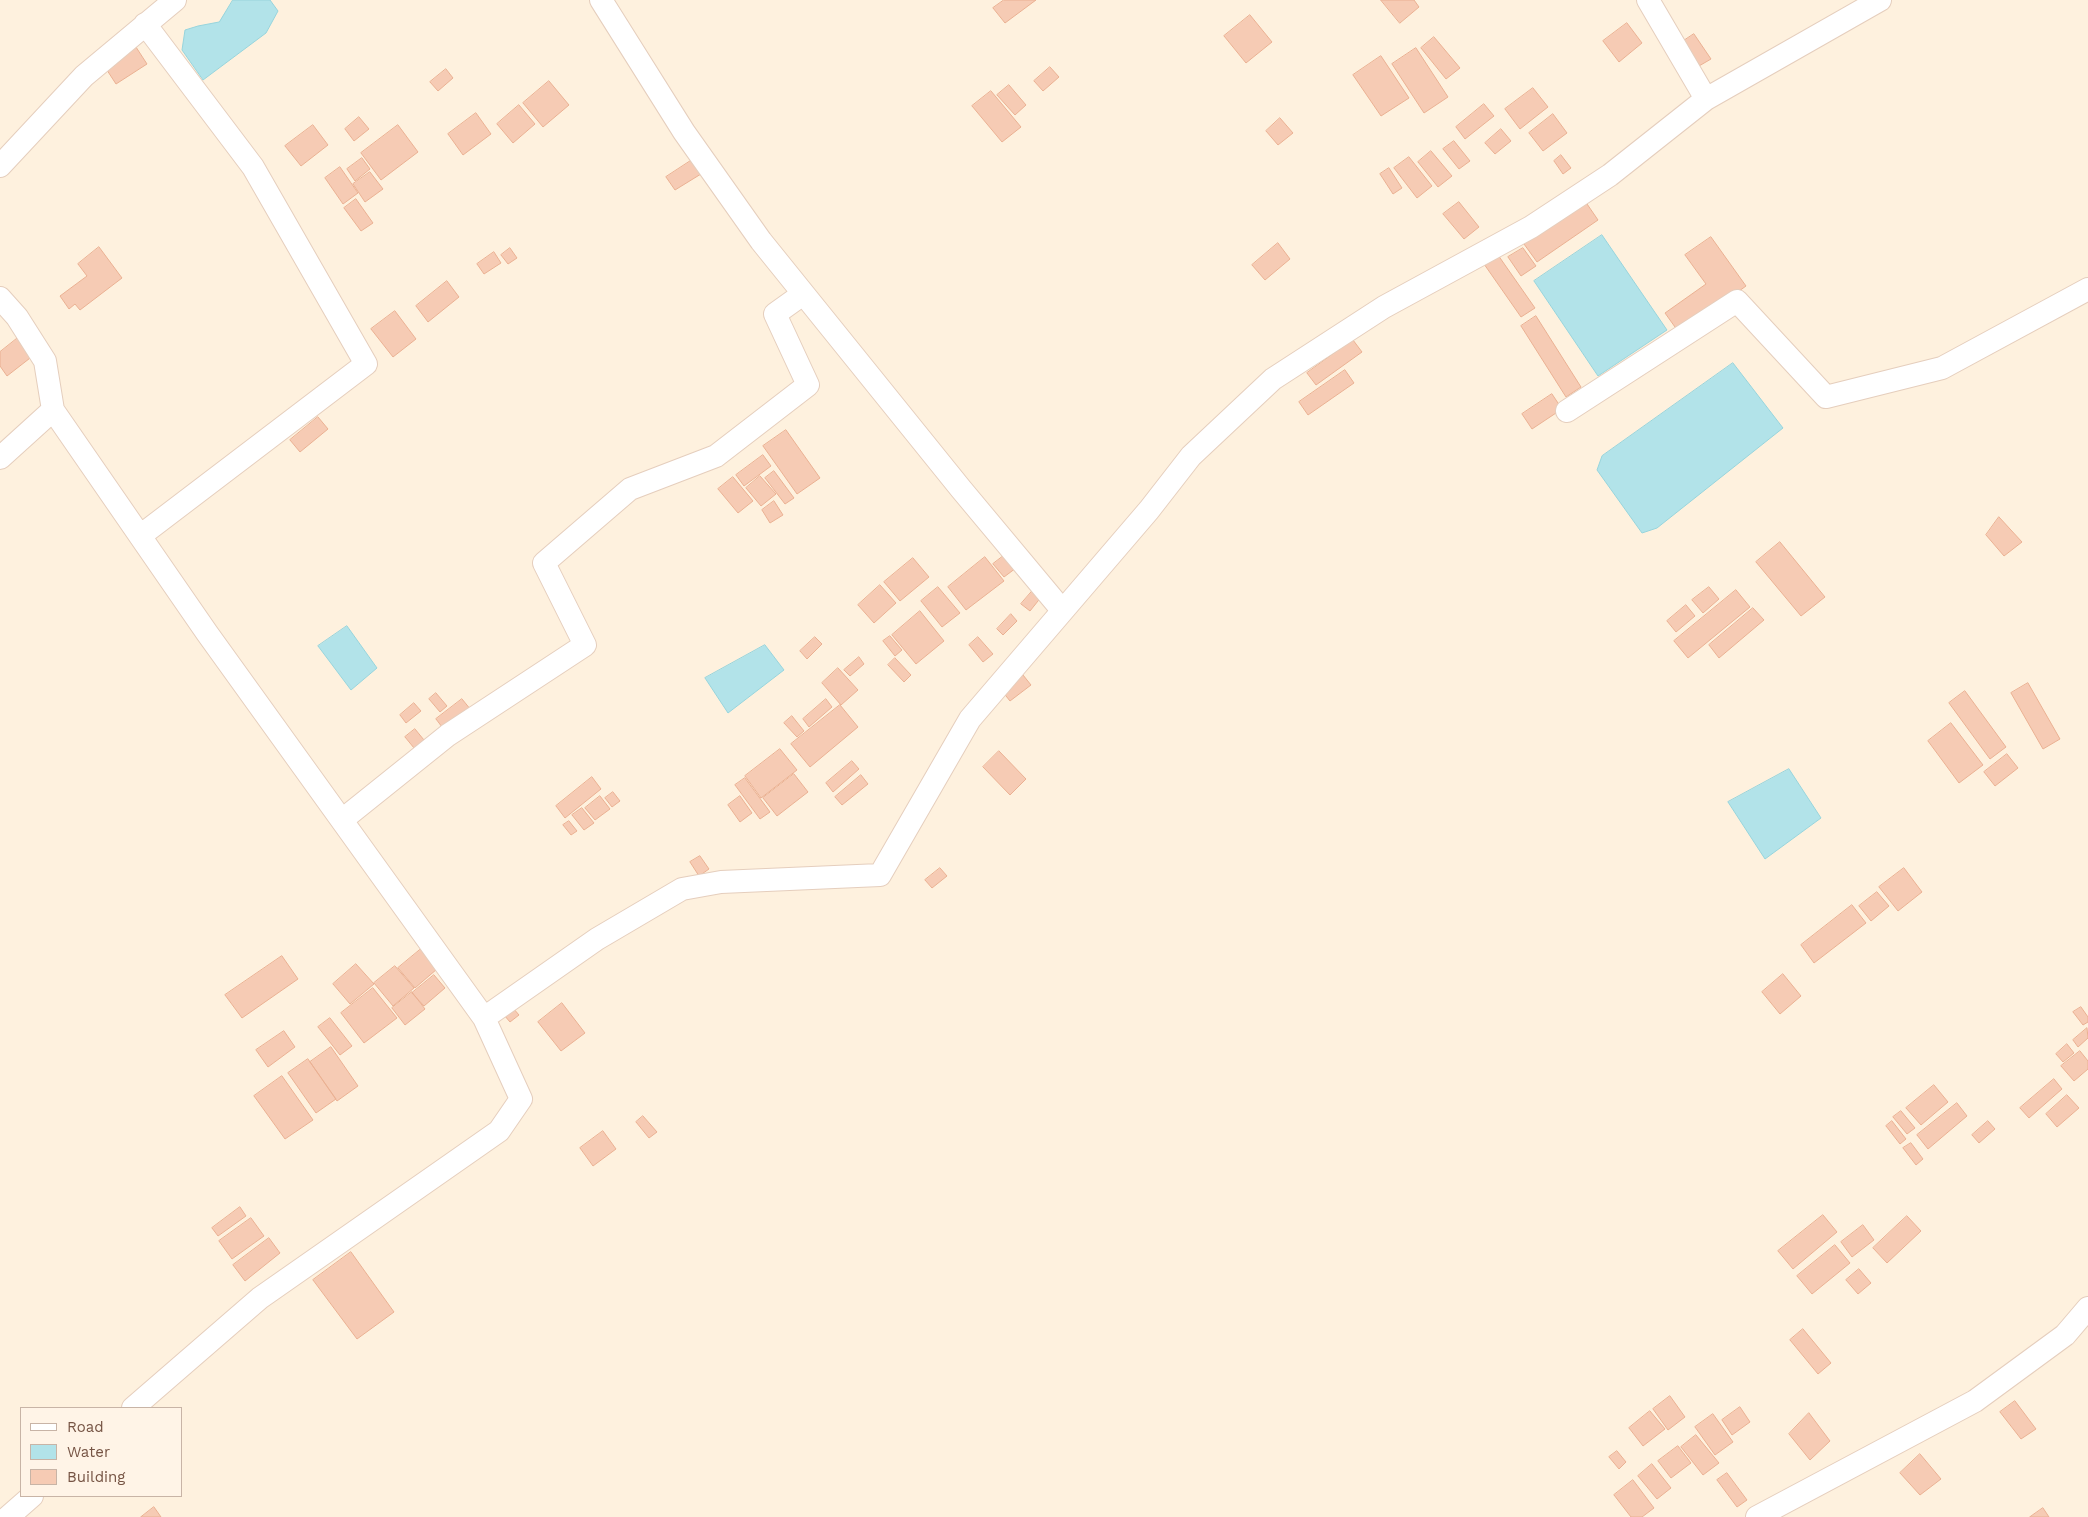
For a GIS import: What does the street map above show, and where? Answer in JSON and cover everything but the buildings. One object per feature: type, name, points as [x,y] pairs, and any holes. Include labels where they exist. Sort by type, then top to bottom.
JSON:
[{"type":"street","points":[[0,166],[84,76],[175,0]]},
{"type":"street","points":[[601,0],[684,132],[761,241],[955,482],[1062,610]]},
{"type":"street","points":[[1648,0],[1706,99]]},
{"type":"street","points":[[484,1018],[597,939],[682,889],[721,882],[880,875],[970,719],[1149,510],[1191,456],[1273,379],[1384,308],[1531,227],[1610,174],[1706,99],[1880,0]]},
{"type":"street","points":[[140,536],[366,364],[253,167],[145,24]]},
{"type":"street","points":[[1567,411],[1737,301],[1826,396],[1942,368],[2088,290]]},
{"type":"street","points":[[342,820],[448,735],[585,645],[544,563],[630,489],[716,456],[808,385],[775,314],[804,294]]},
{"type":"street","points":[[0,298],[17,317],[45,361],[53,410],[207,633],[484,1018],[521,1099],[499,1131],[260,1298],[133,1407]]},
{"type":"street","points":[[0,458],[53,410]]},
{"type":"street","points":[[1757,1517],[1975,1401],[2065,1335],[2088,1308]]},
{"type":"street","points":[[8,1517],[31,1497]]},
{"type":"water","points":[[233,0],[270,0],[278,11],[266,33],[203,80],[182,50],[185,30],[219,22]]},
{"type":"water","points":[[1602,235],[1667,330],[1598,376],[1534,281]]},
{"type":"water","points":[[1733,363],[1783,428],[1657,528],[1642,533],[1597,470],[1602,456]]},
{"type":"water","points":[[347,626],[377,668],[351,690],[318,646]]},
{"type":"water","points":[[765,645],[784,670],[728,713],[705,678]]},
{"type":"water","points":[[1789,769],[1821,818],[1765,859],[1728,802]]}]
